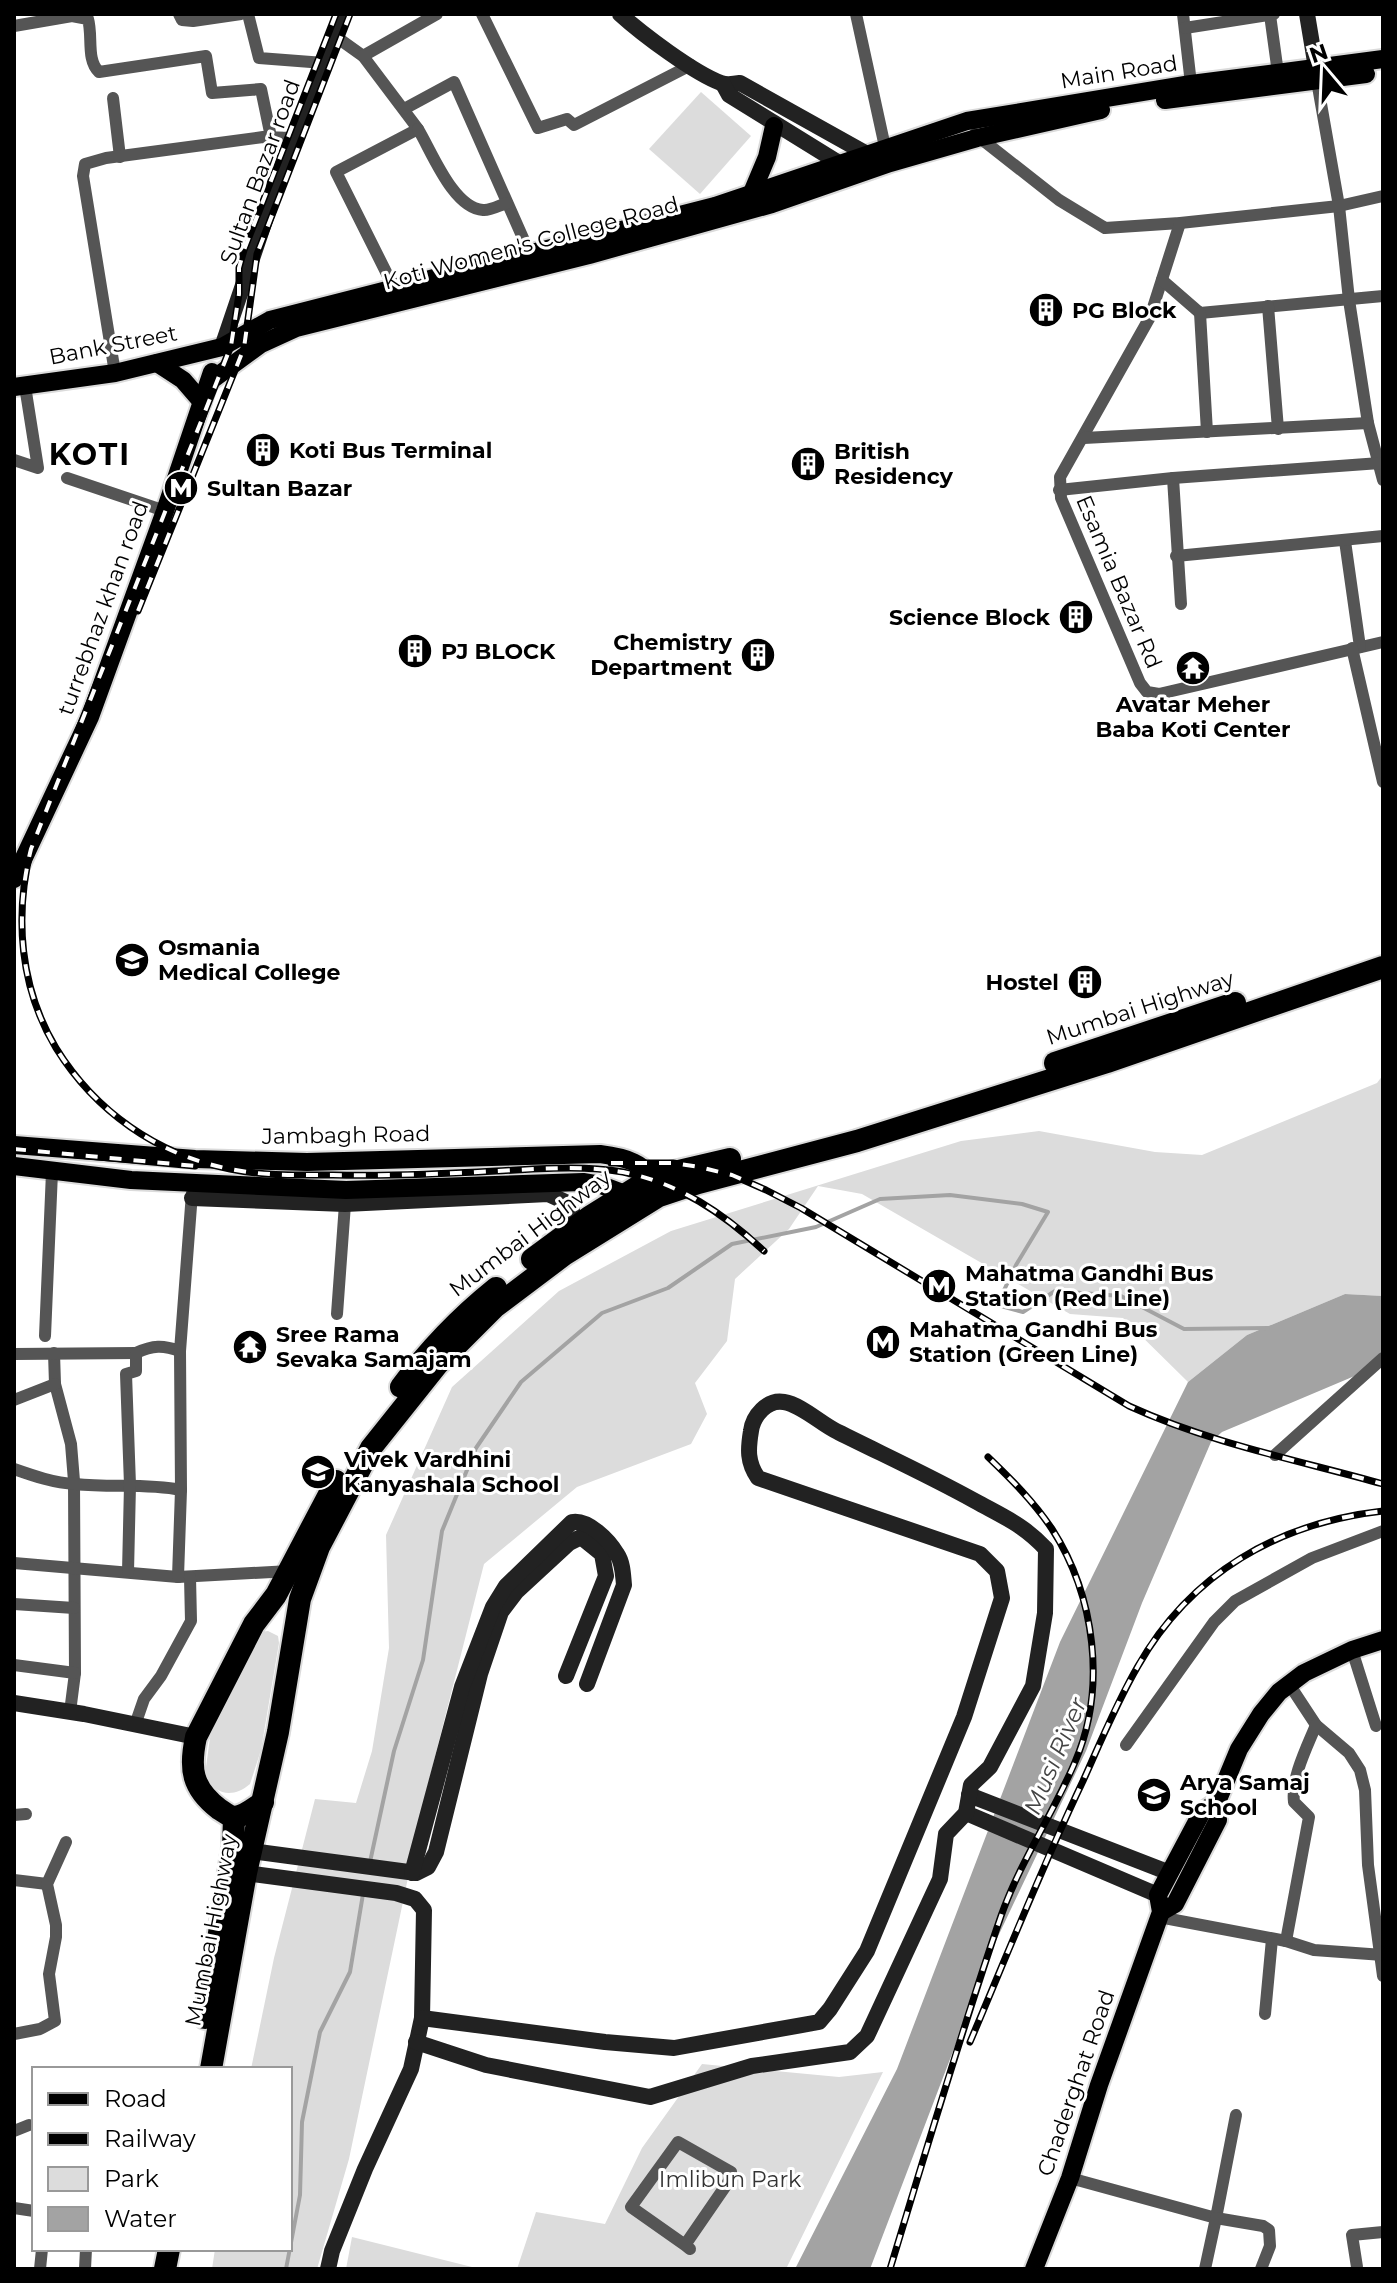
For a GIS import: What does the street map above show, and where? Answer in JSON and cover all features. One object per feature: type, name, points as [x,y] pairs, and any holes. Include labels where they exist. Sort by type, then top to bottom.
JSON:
[{"type":"highway","name":"Mumbai Highway","points":[[263,1802],[246,1814],[234,1817],[210,1802],[195,1781],[191,1757],[196,1737],[254,1624],[319,1547],[371,1448],[438,1364],[495,1307],[532,1276],[653,1192],[1295,984],[1383,952]]},
{"type":"highway","name":"Mumbai Highway","points":[[211,2067],[248,1862],[278,1732],[300,1599],[298,1574],[347,1461],[425,1354],[468,1311],[569,1231],[625,1193],[653,1192],[698,1183],[857,1141],[1107,1062],[1383,967]]},
{"type":"highway","name":"Mumbai Highway","points":[[197,2067],[233,1848],[234,1817]]},
{"type":"main road","name":"Main Road","points":[[871,161],[1118,106],[1316,74],[1383,59]]},
{"type":"main road","name":"Main Road","points":[[871,161],[885,147],[967,121],[1278,73],[1383,72]]},
{"type":"main road","points":[[751,195],[767,157],[774,126]]},
{"type":"main road","name":"Koti Women's College Road","points":[[222,347],[270,320],[530,254],[871,161]]},
{"type":"main road","name":"Koti Women's College Road","points":[[209,382],[261,344],[296,328],[589,255],[772,204],[844,170]]},
{"type":"main road","name":"Bank Street","points":[[20,387],[115,373],[222,347]]},
{"type":"main road","name":"turrebhaz khan road","points":[[15,876],[90,717],[222,347]]},
{"type":"main road","points":[[157,363],[183,380],[202,402]]},
{"type":"main road","name":"Jambagh Road","points":[[14,1145],[195,1159],[291,1161],[600,1154],[631,1160],[653,1192]]},
{"type":"main road","points":[[14,1166],[193,1191],[346,1190],[583,1182],[625,1193]]},
{"type":"main road","name":"Chaderghat Road","points":[[1159,1908],[1175,1904],[1218,1820],[1217,1802],[1239,1749],[1261,1714],[1289,1684],[1323,1662],[1383,1640]]},
{"type":"main road","name":"Chaderghat Road","points":[[1034,2269],[1070,2178],[1170,1873],[1202,1812],[1217,1802]]},
{"type":"street","points":[[179,14],[182,20],[193,21],[241,14]]},
{"type":"street","points":[[248,14],[259,58],[324,63]]},
{"type":"street","name":"Sultan Bazar road","points":[[222,347],[293,138],[344,14]]},
{"type":"street","points":[[363,56],[437,14]]},
{"type":"street","points":[[482,14],[538,128],[567,119],[574,125],[691,65]]},
{"type":"street","points":[[620,14],[637,30],[723,84],[729,95],[844,170]]},
{"type":"street","points":[[856,14],[885,147]]},
{"type":"street","points":[[1183,14],[1191,84]]},
{"type":"street","points":[[1185,28],[1272,14],[1278,73]]},
{"type":"street","points":[[1307,14],[1339,206],[1349,300],[1368,423],[1383,480]]},
{"type":"street","points":[[14,26],[72,16],[93,17],[92,62],[99,72],[206,56],[212,93],[261,89],[271,137]]},
{"type":"street","points":[[335,36],[363,56],[404,109],[457,197],[469,207],[485,211],[507,203]]},
{"type":"street","points":[[404,109],[454,82],[530,254]]},
{"type":"street","points":[[723,84],[740,83],[871,161]]},
{"type":"street","points":[[113,98],[120,157]]},
{"type":"street","points":[[967,121],[977,138],[1059,200],[1105,228],[1339,206],[1383,196]]},
{"type":"street","points":[[394,288],[336,172],[418,129]]},
{"type":"street","points":[[115,373],[83,176],[85,164],[271,137],[293,138]]},
{"type":"street","name":"Esamia Bazar Rd","points":[[1180,223],[1150,317],[1060,477],[1059,490],[1134,671],[1147,692],[1159,694],[1383,642]]},
{"type":"street","points":[[1162,280],[1200,313],[1207,432]]},
{"type":"street","points":[[1200,313],[1383,296]]},
{"type":"street","points":[[1268,306],[1278,429]]},
{"type":"street","points":[[14,460],[38,468],[20,387]]},
{"type":"street","points":[[1084,438],[1368,423]]},
{"type":"street","points":[[1059,490],[1173,478],[1380,463]]},
{"type":"street","points":[[67,478],[165,511]]},
{"type":"street","points":[[1173,478],[1181,604]]},
{"type":"street","points":[[1176,556],[1383,536]]},
{"type":"street","points":[[1345,541],[1356,648],[1378,736],[1383,782]]},
{"type":"street","points":[[45,1336],[52,1172]]},
{"type":"street","points":[[135,1725],[144,1699],[161,1676],[191,1621],[184,1577],[180,1351],[193,1191],[345,1204],[548,1194],[570,1204],[574,1218],[569,1231]]},
{"type":"street","points":[[337,1314],[345,1204]]},
{"type":"street","points":[[14,1354],[136,1353],[150,1347],[164,1346],[180,1351]]},
{"type":"street","points":[[54,1353],[55,1384],[71,1444],[74,1484],[75,1673],[70,1712]]},
{"type":"street","points":[[128,1572],[130,1485],[126,1374],[136,1371],[136,1353]]},
{"type":"street","points":[[1275,1455],[1383,1358]]},
{"type":"street","points":[[14,1400],[55,1384]]},
{"type":"street","points":[[416,2042],[486,2065],[650,2097],[752,2066],[850,2052],[867,2036],[940,1879],[946,1834],[970,1814],[976,1797],[971,1785],[990,1767],[1033,1686],[1045,1613],[1046,1549],[1029,1531],[914,1467],[835,1430],[786,1402],[775,1402],[764,1408],[752,1424],[748,1453],[751,1469],[758,1478],[980,1554],[993,1564],[1000,1577],[1002,1598],[964,1717],[867,1951],[819,2022],[674,2048],[422,2018]]},
{"type":"street","points":[[14,1469],[54,1482],[159,1485],[181,1490]]},
{"type":"street","points":[[404,1872],[462,1687],[493,1607],[506,1586],[529,1561],[572,1522],[579,1521],[590,1525],[617,1552],[624,1585],[587,1684]]},
{"type":"street","points":[[1126,1745],[1214,1622],[1235,1601],[1312,1558],[1383,1531]]},
{"type":"street","points":[[248,1862],[278,1855],[404,1872],[421,1872],[428,1867],[436,1852],[480,1674],[501,1612],[517,1591],[569,1543],[581,1537],[602,1554],[606,1576],[566,1676]]},
{"type":"street","points":[[14,1563],[184,1577],[298,1574]]},
{"type":"street","points":[[14,1604],[74,1608]]},
{"type":"street","points":[[1352,1650],[1376,1726]]},
{"type":"street","points":[[14,1665],[75,1673]]},
{"type":"street","points":[[1289,1684],[1316,1725],[1349,1753],[1360,1770],[1365,1790],[1368,1865],[1379,1906],[1383,1976]]},
{"type":"street","points":[[14,1703],[196,1737]]},
{"type":"street","points":[[1286,1941],[1309,1817],[1294,1802],[1293,1794],[1304,1752],[1316,1725]]},
{"type":"street","points":[[976,1797],[1170,1873]]},
{"type":"street","points":[[970,1814],[1108,1872],[1159,1908],[1314,1950],[1381,1955]]},
{"type":"street","points":[[14,2034],[40,2029],[55,2021],[49,1974],[56,1925],[47,1884],[66,1842]]},
{"type":"street","points":[[248,1862],[272,1877],[396,1893],[415,1899],[424,1910],[422,2018],[411,2069],[365,2169],[332,2251],[328,2269]]},
{"type":"street","points":[[14,1880],[47,1884]]},
{"type":"street","points":[[1265,2014],[1272,1939]]},
{"type":"street","points":[[1205,2269],[1236,2115]]},
{"type":"street","points":[[14,2131],[29,2125]]},
{"type":"street","points":[[678,2142],[731,2172],[729,2181],[688,2247],[631,2207],[678,2142]]},
{"type":"street","points":[[1070,2178],[1216,2218],[1263,2226],[1269,2230],[1270,2246],[1261,2269]]},
{"type":"street","points":[[1357,2267],[1352,2235],[1383,2232]]},
{"type":"green space","points":[[701,92],[751,136],[700,194],[649,149]]},
{"type":"green space","points":[[1383,1075],[1383,1296],[1345,1294],[1247,1335],[1188,1382],[1123,1318],[1070,1314],[862,1194],[818,1186],[789,1229],[735,1279],[727,1341],[695,1383],[707,1414],[691,1444],[577,1487],[484,1564],[426,1792],[349,2159],[317,2269],[212,2269],[215,2251],[292,2251],[292,2067],[251,2067],[274,1958],[315,1799],[356,1803],[372,1751],[389,1648],[386,1535],[452,1387],[559,1291],[671,1231],[961,1141],[1039,1131],[1155,1152],[1202,1155],[1377,1083]]},
{"type":"green space","points":[[268,1631],[278,1636],[279,1643],[261,1750],[250,1784],[237,1792],[224,1792],[213,1787],[205,1774],[210,1738],[250,1645],[261,1632]]},
{"type":"green space","name":"Imlibun Park","points":[[702,2064],[839,2077],[883,2072],[786,2269],[517,2269],[536,2212],[605,2224],[642,2148]]},
{"type":"green space","points":[[352,2237],[480,2269],[346,2269]]},
{"type":"water","name":"Musi River","points":[[1345,1294],[1383,1296],[1383,1364],[1222,1432],[1211,1442],[1142,1603],[1086,1751],[992,1949],[870,2269],[795,2269],[897,2069],[1060,1642],[1188,1382],[1247,1335]]},
{"type":"waterway","points":[[370,1862],[394,1751],[423,1660],[442,1531],[476,1448],[521,1382],[602,1313],[668,1288],[732,1244],[816,1227],[880,1199],[950,1195],[1022,1204],[1048,1212],[1016,1265],[997,1305],[1023,1312],[1055,1291],[1121,1296],[1184,1329],[1268,1328]]},
{"type":"waterway","points":[[292,2237],[300,2195],[302,2122],[320,2032],[350,1972],[363,1894]]},
{"type":"waterway","points":[[286,2269],[289,2251]]},
{"type":"railway","points":[[336,14],[244,250],[239,268],[239,294],[231,346],[31,849],[22,926],[28,977],[35,1001],[56,1048],[89,1092],[130,1127],[178,1153],[203,1162],[243,1171],[294,1175],[560,1168],[623,1172],[663,1184],[699,1201],[733,1224],[764,1251]]},
{"type":"railway","points":[[138,611],[244,348],[257,254],[350,14]]},
{"type":"railway","points":[[14,1149],[195,1166]]},
{"type":"railway","points":[[611,1163],[673,1163],[732,1175],[801,1208],[1129,1406],[1222,1441],[1383,1484]]},
{"type":"railway","points":[[890,2269],[1001,1916],[1017,1876],[1075,1762],[1091,1704],[1092,1643],[1087,1613],[1067,1555],[1038,1509],[988,1457]]},
{"type":"railway","points":[[970,2042],[1109,1723],[1159,1633],[1211,1579],[1241,1558],[1308,1527],[1383,1511]]},
{"type":"place","name":"PG Block","points":[[1046,310]]},
{"type":"place","name":"Koti Bus Terminal","points":[[263,450]]},
{"type":"place","name":"British Residency","points":[[808,464]]},
{"type":"place","name":"Sultan Bazar","points":[[181,488]]},
{"type":"place","name":"Science Block","points":[[1076,617]]},
{"type":"place","name":"PJ BLOCK","points":[[415,651]]},
{"type":"place","name":"Chemistry Department","points":[[758,655]]},
{"type":"place","name":"Avatar Meher Baba Koti Center","points":[[1193,668]]},
{"type":"place","name":"Osmania Medical College","points":[[132,960]]},
{"type":"place","name":"Hostel","points":[[1085,982]]},
{"type":"place","name":"Mahatma Gandhi Bus Station (Red Line)","points":[[939,1286]]},
{"type":"place","name":"Mahatma Gandhi Bus Station (Green Line)","points":[[883,1342]]},
{"type":"place","name":"Sree Rama Sevaka Samajam","points":[[250,1347]]},
{"type":"place","name":"Vivek Vardhini Kanyashala School","points":[[318,1472]]},
{"type":"place","name":"Arya Samaj School","points":[[1154,1795]]},
{"type":"district","name":"KOTI","points":[[90,454]]}]
